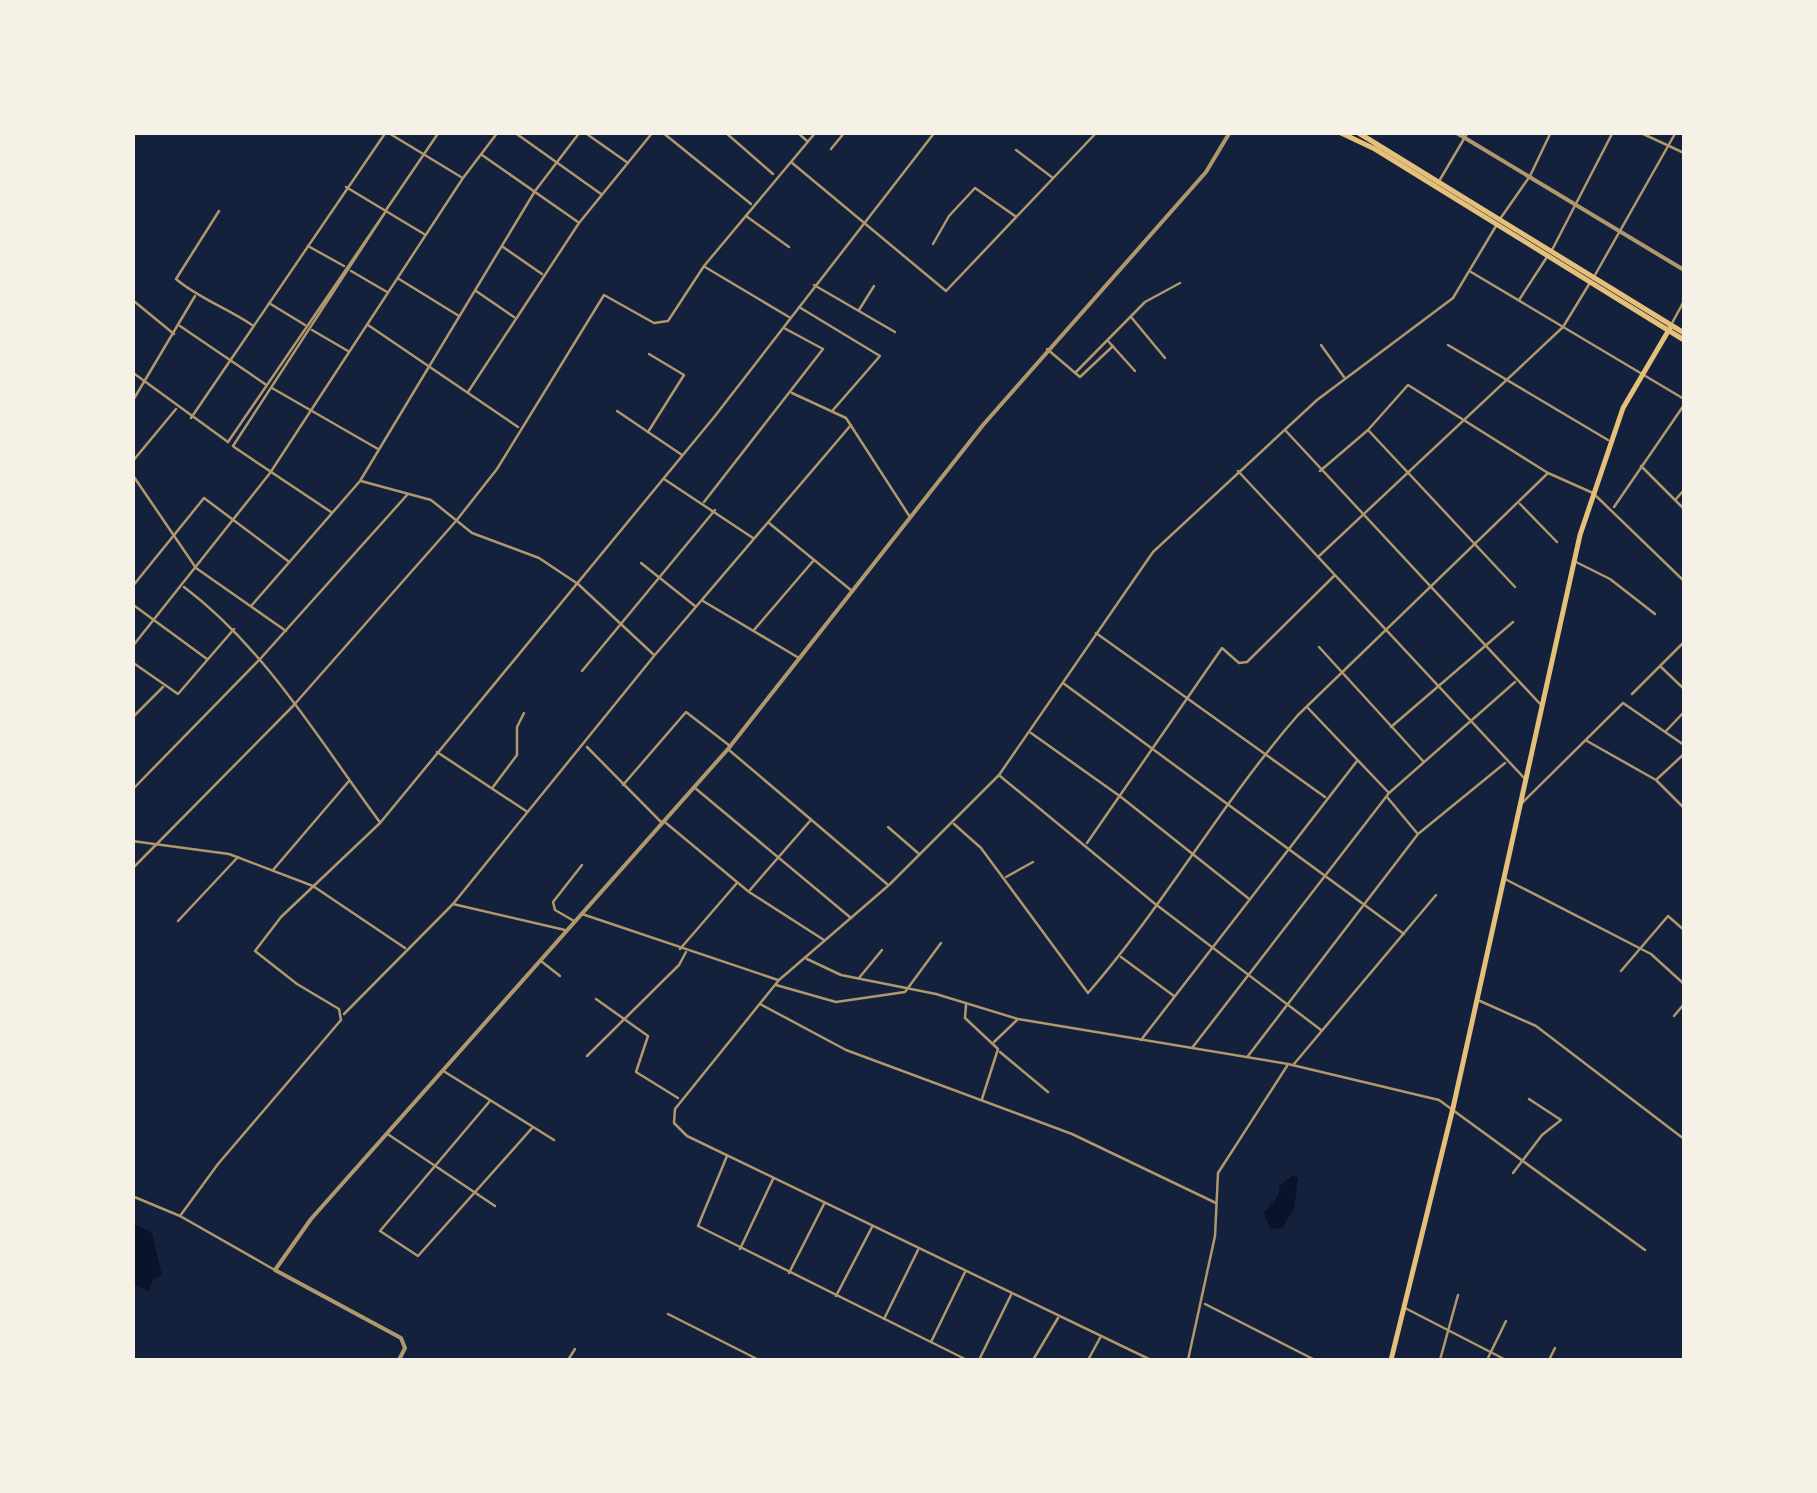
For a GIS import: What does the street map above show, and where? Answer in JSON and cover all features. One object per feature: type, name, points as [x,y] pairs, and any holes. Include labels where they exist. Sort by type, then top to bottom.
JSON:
[{"type":"main road","points":[[1339,132],[1437,184]]},
{"type":"main road","points":[[1357,132],[1684,337]]},
{"type":"main road","points":[[1391,1360],[1453,1108],[1593,493],[1609,441],[1670,328]]},
{"type":"street","points":[[191,418],[306,244],[387,132],[462,178]]},
{"type":"street","points":[[230,444],[440,132]]},
{"type":"street","points":[[132,646],[270,472],[462,178],[498,132]]},
{"type":"street","points":[[514,132],[602,194]]},
{"type":"street","points":[[252,605],[360,480],[556,162],[582,132],[628,163]]},
{"type":"street","points":[[662,132],[752,206]]},
{"type":"street","points":[[725,132],[775,176]]},
{"type":"street","points":[[797,132],[807,141]]},
{"type":"street","points":[[132,869],[293,706],[456,521],[497,469],[604,296],[661,324],[672,316],[704,266],[775,176],[816,132]]},
{"type":"street","points":[[831,149],[845,132]]},
{"type":"street","points":[[341,1015],[255,951],[304,895],[380,823],[682,455],[935,132]]},
{"type":"street","points":[[790,161],[946,291],[1097,132]]},
{"type":"street","points":[[275,1270],[311,1220],[729,748],[1047,348],[1206,172],[1230,132]]},
{"type":"street","points":[[1455,132],[1684,270]]},
{"type":"street","points":[[1151,1360],[728,1156],[680,1130],[673,1117],[680,1099],[778,982],[888,885],[999,775],[1153,552],[1284,429],[1453,298],[1530,176],[1551,132]]},
{"type":"street","points":[[1520,300],[1576,205],[1612,132]]},
{"type":"street","points":[[1639,132],[1684,153]]},
{"type":"street","points":[[1318,557],[1563,326],[1676,132]]},
{"type":"street","points":[[468,392],[543,275],[651,133]]},
{"type":"street","points":[[1437,184],[1466,136]]},
{"type":"street","points":[[1016,150],[1054,178]]},
{"type":"street","points":[[481,154],[580,223]]},
{"type":"street","points":[[346,187],[426,234]]},
{"type":"street","points":[[933,244],[949,216],[975,188],[1016,217]]},
{"type":"street","points":[[219,211],[176,279],[196,295],[211,298],[254,325]]},
{"type":"street","points":[[745,215],[789,247]]},
{"type":"street","points":[[306,244],[389,293]]},
{"type":"street","points":[[502,246],[543,275]]},
{"type":"street","points":[[704,266],[790,318]]},
{"type":"street","points":[[1470,271],[1684,398]]},
{"type":"street","points":[[398,278],[459,316]]},
{"type":"street","points":[[1075,374],[1130,316],[1180,283]]},
{"type":"street","points":[[813,284],[895,332]]},
{"type":"street","points":[[858,311],[874,286]]},
{"type":"street","points":[[475,290],[516,318]]},
{"type":"street","points":[[132,402],[196,295]]},
{"type":"street","points":[[1670,328],[1684,301]]},
{"type":"street","points":[[134,302],[175,335]]},
{"type":"street","points":[[268,303],[349,352]]},
{"type":"street","points":[[798,307],[880,356],[833,410]]},
{"type":"street","points":[[1130,316],[1165,358]]},
{"type":"street","points":[[367,325],[519,428]]},
{"type":"street","points":[[180,326],[269,387],[380,450]]},
{"type":"street","points":[[704,502],[823,350],[782,327]]},
{"type":"street","points":[[1107,340],[1136,371]]},
{"type":"street","points":[[1320,345],[1345,378]]},
{"type":"street","points":[[1448,345],[1609,441]]},
{"type":"street","points":[[1047,348],[1082,376],[1113,346]]},
{"type":"street","points":[[648,432],[684,375],[649,354]]},
{"type":"street","points":[[132,372],[191,418],[332,513]]},
{"type":"street","points":[[1320,470],[1368,430],[1408,385],[1548,473],[1593,493],[1614,509],[1684,581]]},
{"type":"street","points":[[791,392],[833,410],[851,424],[911,518]]},
{"type":"street","points":[[1614,509],[1684,404]]},
{"type":"street","points":[[132,462],[177,408]]},
{"type":"street","points":[[617,412],[682,455]]},
{"type":"street","points":[[180,1216],[291,1076],[339,1026],[341,1015],[452,904],[654,656],[851,424]]},
{"type":"street","points":[[1284,429],[1544,707]]},
{"type":"street","points":[[1368,430],[1515,587]]},
{"type":"street","points":[[1640,465],[1684,509]]},
{"type":"street","points":[[1237,470],[1527,782]]},
{"type":"street","points":[[953,822],[1004,878],[1088,993],[1120,956],[1264,753],[1306,706],[1548,473]]},
{"type":"street","points":[[132,474],[196,568],[286,630]]},
{"type":"street","points":[[663,478],[754,539]]},
{"type":"street","points":[[360,480],[431,500],[480,537],[528,551],[578,584],[654,656]]},
{"type":"street","points":[[1676,500],[1684,490]]},
{"type":"street","points":[[132,790],[261,658],[407,495]]},
{"type":"street","points":[[132,587],[204,498],[290,562]]},
{"type":"street","points":[[1518,502],[1557,542]]},
{"type":"street","points":[[582,671],[715,510]]},
{"type":"street","points":[[768,522],[853,592]]},
{"type":"street","points":[[753,631],[815,559]]},
{"type":"street","points":[[1575,562],[1610,579],[1655,614]]},
{"type":"street","points":[[641,563],[696,607]]},
{"type":"street","points":[[1086,844],[1185,696],[1222,648],[1238,663],[1247,662],[1334,576]]},
{"type":"street","points":[[182,586],[235,628],[261,658],[380,823]]},
{"type":"street","points":[[702,600],[800,659]]},
{"type":"street","points":[[132,604],[207,659]]},
{"type":"street","points":[[1392,726],[1513,622]]},
{"type":"street","points":[[132,662],[178,694],[235,628]]},
{"type":"street","points":[[1096,633],[1326,798]]},
{"type":"street","points":[[1632,694],[1684,642]]},
{"type":"street","points":[[1319,647],[1424,762]]},
{"type":"street","points":[[1660,666],[1684,690]]},
{"type":"street","points":[[1192,1048],[1388,794],[1517,680]]},
{"type":"street","points":[[1064,682],[1404,934]]},
{"type":"street","points":[[132,718],[164,685]]},
{"type":"street","points":[[1522,803],[1623,703],[1684,745]]},
{"type":"street","points":[[1306,706],[1388,794],[1418,834]]},
{"type":"street","points":[[492,788],[516,755],[517,726],[524,712]]},
{"type":"street","points":[[623,785],[685,712],[693,713],[888,885]]},
{"type":"street","points":[[1665,732],[1684,712]]},
{"type":"street","points":[[1028,732],[1121,797],[1249,898]]},
{"type":"street","points":[[1586,740],[1656,780],[1684,808]]},
{"type":"street","points":[[585,745],[664,823],[749,892],[826,942]]},
{"type":"street","points":[[437,752],[527,812]]},
{"type":"street","points":[[1656,780],[1684,754]]},
{"type":"street","points":[[1140,1042],[1357,760]]},
{"type":"street","points":[[1247,1057],[1418,834],[1506,762]]},
{"type":"street","points":[[999,775],[1154,903],[1322,1030]]},
{"type":"street","points":[[272,871],[349,782]]},
{"type":"street","points":[[694,788],[851,918]]},
{"type":"street","points":[[749,892],[811,820]]},
{"type":"street","points":[[888,827],[920,854]]},
{"type":"street","points":[[132,841],[238,857],[313,886],[406,949]]},
{"type":"street","points":[[178,921],[231,870],[238,857]]},
{"type":"street","points":[[1004,878],[1033,862]]},
{"type":"street","points":[[574,922],[555,910],[553,902],[582,864]]},
{"type":"street","points":[[1505,879],[1640,949],[1684,984]]},
{"type":"street","points":[[297,880],[304,895]]},
{"type":"street","points":[[680,949],[738,882]]},
{"type":"street","points":[[1188,1360],[1202,1303],[1222,1165],[1290,1065],[1436,895]]},
{"type":"street","points":[[452,904],[566,930]]},
{"type":"street","points":[[582,914],[836,1002],[907,990],[941,943]]},
{"type":"street","points":[[1621,972],[1668,916],[1684,930]]},
{"type":"street","points":[[858,979],[882,950]]},
{"type":"street","points":[[587,1056],[679,965],[686,951]]},
{"type":"street","points":[[1120,956],[1174,996]]},
{"type":"street","points":[[806,958],[858,979],[1018,1019],[1247,1057],[1404,1090],[1453,1108],[1645,1250]]},
{"type":"street","points":[[540,960],[560,976]]},
{"type":"street","points":[[596,1000],[648,1036],[638,1074],[680,1099]]},
{"type":"street","points":[[1477,1000],[1536,1026],[1684,1139]]},
{"type":"street","points":[[760,1004],[846,1050],[1072,1134],[1216,1203]]},
{"type":"street","points":[[1674,1016],[1684,1004]]},
{"type":"street","points":[[966,1005],[965,1018],[1048,1092]]},
{"type":"street","points":[[993,1043],[1018,1019]]},
{"type":"street","points":[[982,1101],[999,1052]]},
{"type":"street","points":[[444,1072],[554,1140]]},
{"type":"street","points":[[1513,1173],[1560,1120],[1529,1099]]},
{"type":"street","points":[[490,1101],[380,1230],[418,1256],[533,1127]]},
{"type":"street","points":[[389,1136],[494,1206]]},
{"type":"street","points":[[728,1156],[696,1222],[702,1230],[967,1360]]},
{"type":"street","points":[[740,1249],[774,1178]]},
{"type":"street","points":[[132,1196],[180,1216],[402,1338],[406,1348],[398,1360]]},
{"type":"street","points":[[788,1273],[825,1203]]},
{"type":"street","points":[[836,1296],[872,1226]]},
{"type":"street","points":[[884,1320],[918,1248]]},
{"type":"street","points":[[930,1344],[965,1271]]},
{"type":"street","points":[[979,1360],[1012,1294]]},
{"type":"street","points":[[1440,1360],[1458,1295]]},
{"type":"street","points":[[1202,1303],[1315,1360]]},
{"type":"street","points":[[1402,1307],[1506,1360]]},
{"type":"street","points":[[668,1314],[759,1360]]},
{"type":"street","points":[[1034,1360],[1058,1316]]},
{"type":"street","points":[[1487,1360],[1506,1321]]},
{"type":"street","points":[[1088,1360],[1100,1336]]},
{"type":"street","points":[[568,1360],[575,1348]]},
{"type":"street","points":[[1549,1360],[1555,1348]]},
{"type":"water","points":[[1293,1175],[1298,1178],[1294,1209],[1282,1228],[1270,1229],[1264,1212],[1279,1195],[1279,1186]]},
{"type":"water","points":[[133,1223],[152,1233],[162,1275],[153,1280],[149,1291],[133,1284]]}]
